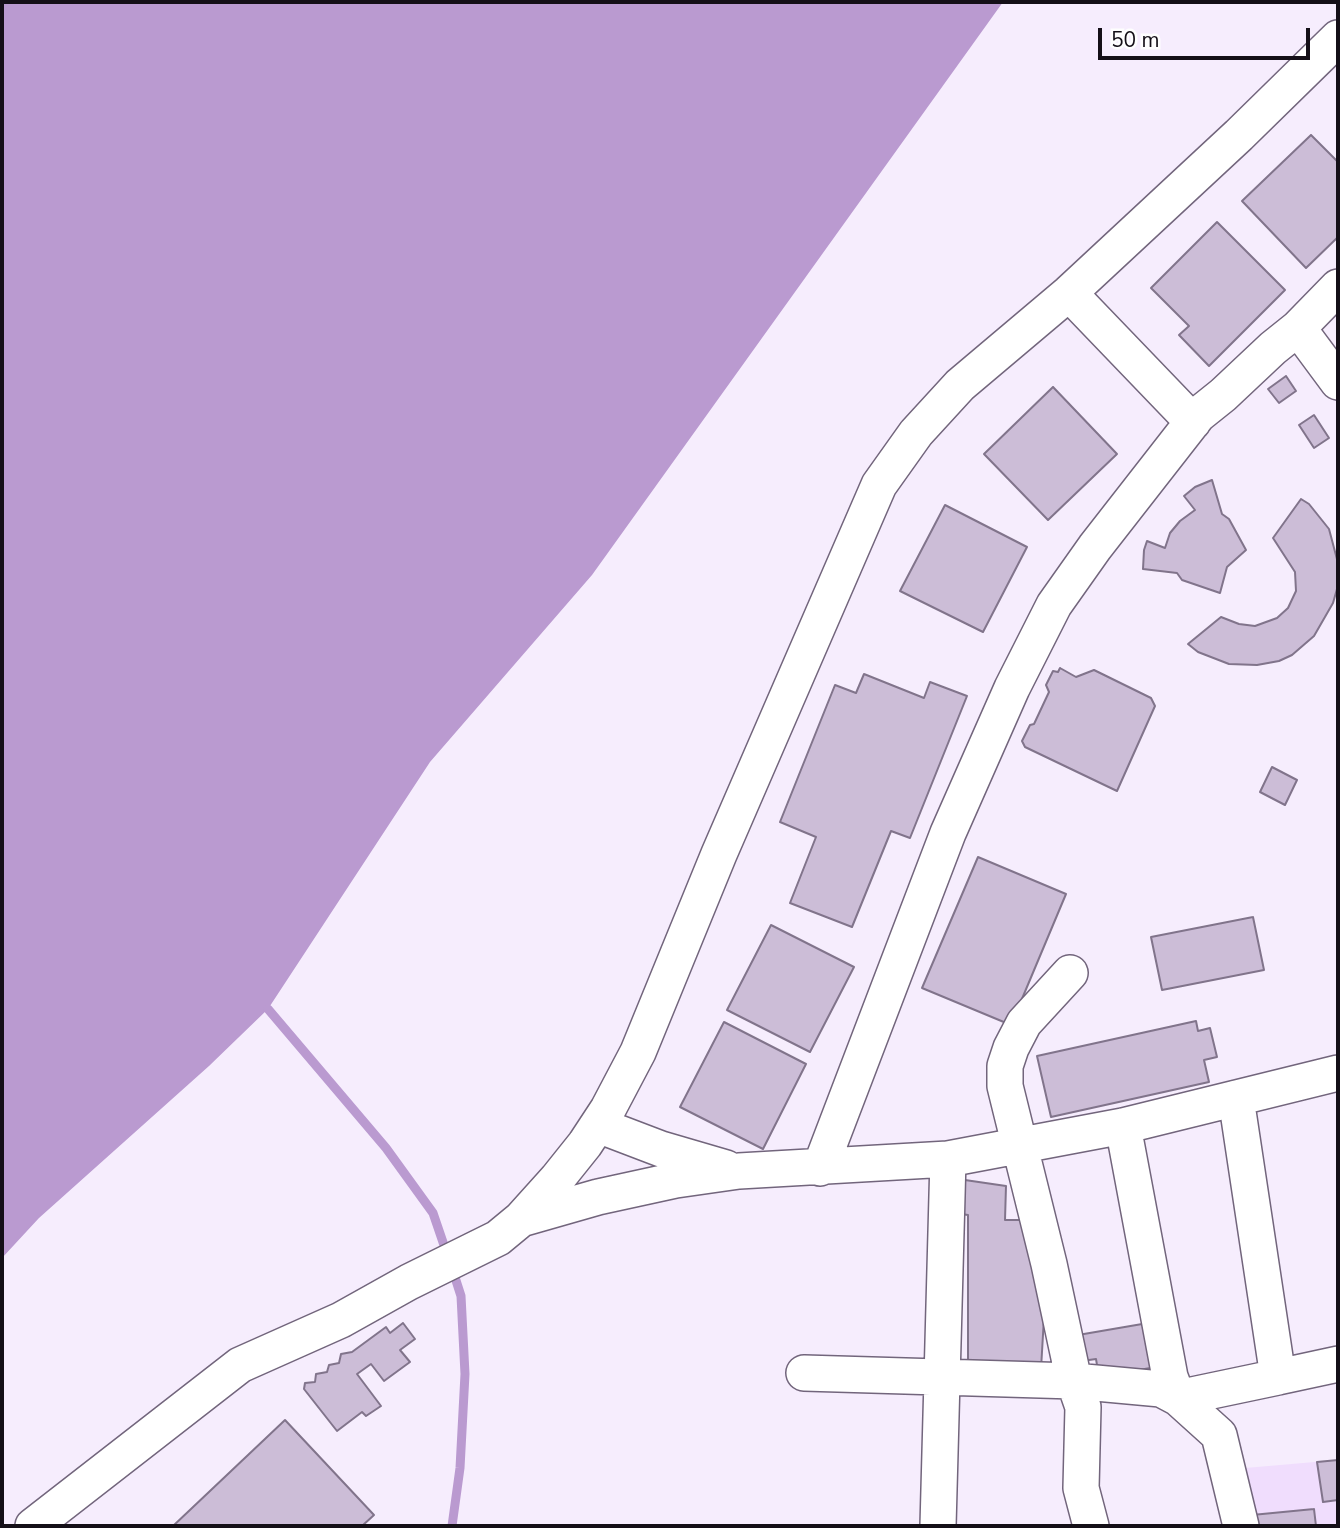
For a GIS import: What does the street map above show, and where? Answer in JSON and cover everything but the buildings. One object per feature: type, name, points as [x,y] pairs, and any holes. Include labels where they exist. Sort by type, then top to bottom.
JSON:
[{"type":"street","points":[[33,1526],[240,1365],[341,1320],[409,1282],[498,1238],[521,1219],[557,1179],[598,1125],[638,1052],[719,854],[879,485],[916,433],[960,384],[1069,293],[1239,135],[1338,38]]},
{"type":"street","points":[[821,1168],[948,833],[1012,688],[1054,605],[1095,547],[1193,422],[1298,328],[1338,287]]},
{"type":"street","points":[[1069,293],[1193,422]]},
{"type":"street","points":[[1298,328],[1338,382]]},
{"type":"street","points":[[1070,973],[1024,1023],[1005,1066],[1005,1086],[1049,1264],[1074,1381],[1083,1407],[1081,1488],[1091,1526]]},
{"type":"street","points":[[521,1219],[637,1187],[739,1171],[948,1159],[1123,1126],[1338,1073]]},
{"type":"street","points":[[1236,1098],[1278,1377]]},
{"type":"street","points":[[598,1125],[661,1149],[739,1171]]},
{"type":"street","points":[[1123,1126],[1170,1377],[1178,1398]]},
{"type":"street","points":[[938,1526],[948,1159]]},
{"type":"street","points":[[1178,1398],[1338,1364]]},
{"type":"street","points":[[804,1373],[1074,1381],[1161,1389],[1178,1398],[1219,1435],[1241,1526]]},
{"type":"shaded area","points":[[2,2],[1003,2],[592,575],[430,762],[268,1009],[209,1066],[39,1218],[2,1258]]},
{"type":"shaded area","points":[[1338,1460],[1338,1526],[1253,1526],[1245,1468]]},
{"type":"waterway","points":[[268,1009],[386,1148],[433,1213],[447,1254]]},
{"type":"waterway","points":[[452,1268],[461,1296],[465,1374],[460,1468],[452,1526]]}]
